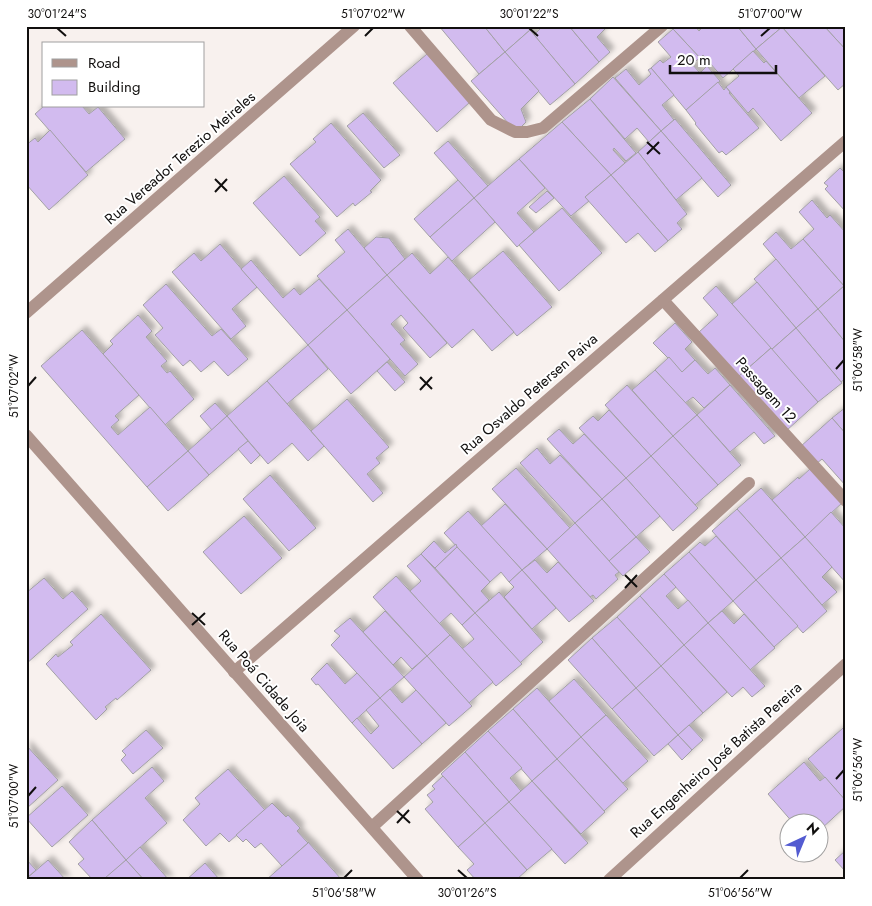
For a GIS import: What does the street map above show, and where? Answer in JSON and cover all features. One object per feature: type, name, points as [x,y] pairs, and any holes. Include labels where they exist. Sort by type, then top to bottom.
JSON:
[{"type":"street","name":"Rua Vereador Terezio Meireles","points":[[26,313],[354,26]]},
{"type":"street","points":[[410,26],[492,120],[515,132],[527,132],[543,128],[662,26]]},
{"type":"street","name":"Rua Osvaldo Petersen Paiva","points":[[234,672],[846,141]]},
{"type":"street","name":"Passagem 12","points":[[663,300],[846,501]]},
{"type":"street","name":"Rua Poá Cidade Joia","points":[[26,435],[418,880]]},
{"type":"street","points":[[372,827],[749,484]]},
{"type":"street","name":"Rua Engenheiro José Batista Pereira","points":[[608,880],[846,664]]},
{"type":"building","points":[[439,26],[484,26],[505,52],[479,74]]},
{"type":"building","points":[[484,26],[527,26],[530,30],[505,52]]},
{"type":"building","points":[[543,26],[569,26],[599,62],[575,84],[534,35]]},
{"type":"building","points":[[569,26],[608,26],[597,37],[610,52],[599,62]]},
{"type":"building","points":[[676,26],[695,26],[699,31],[704,26],[737,26],[756,49],[723,78],[703,55],[700,58],[673,29]]},
{"type":"building","points":[[737,26],[782,26],[782,27],[756,49]]},
{"type":"building","points":[[824,26],[846,26],[846,50]]},
{"type":"building","points":[[824,26],[846,50],[846,83],[838,90],[782,27]]},
{"type":"building","points":[[782,27],[825,76],[799,98],[756,49]]},
{"type":"building","points":[[673,29],[700,58],[692,64],[700,73],[707,66],[720,81],[686,110],[651,68],[660,60],[663,63],[671,57],[658,42]]},
{"type":"building","points":[[530,30],[575,84],[550,105],[505,52]]},
{"type":"building","points":[[753,51],[764,63],[766,61],[812,113],[781,141],[753,108],[748,113],[726,87],[739,76],[733,69]]},
{"type":"building","points":[[505,52],[539,91],[521,109],[526,122],[516,132],[471,81]]},
{"type":"building","points":[[427,54],[470,102],[437,132],[393,83]]},
{"type":"building","points":[[651,68],[674,95],[662,105],[674,120],[661,131],[615,78],[626,69],[639,85],[651,74],[648,70]]},
{"type":"building","points":[[613,77],[661,131],[649,142],[637,128],[625,139],[590,99]]},
{"type":"building","points":[[718,82],[724,90],[726,87],[759,128],[726,155],[722,151],[719,153],[686,110]]},
{"type":"building","points":[[590,99],[636,153],[626,161],[614,148],[613,150],[625,163],[611,175],[562,122]]},
{"type":"building","points":[[42,108],[84,108],[89,114],[99,108],[125,139],[86,172],[35,114]]},
{"type":"building","points":[[363,113],[400,155],[384,168],[347,126]]},
{"type":"building","points":[[675,119],[731,185],[718,197],[661,131]]},
{"type":"building","points":[[562,122],[611,175],[585,197],[589,201],[571,216],[519,159]]},
{"type":"building","points":[[331,123],[381,180],[370,191],[372,192],[355,206],[353,203],[337,217],[290,164],[316,142],[313,139]]},
{"type":"building","points":[[50,130],[88,175],[49,210],[26,184],[26,145],[35,138],[38,142]]},
{"type":"building","points":[[661,131],[702,178],[676,200],[638,152]]},
{"type":"building","points":[[448,141],[488,186],[474,198],[434,153]]},
{"type":"building","points":[[638,152],[687,214],[677,223],[682,229],[668,241],[611,175]]},
{"type":"building","points":[[519,159],[545,188],[517,213],[534,232],[517,247],[474,198]]},
{"type":"building","points":[[840,168],[846,174],[846,212],[825,189],[828,186],[824,183]]},
{"type":"building","points":[[611,175],[668,241],[655,252],[638,233],[626,243],[585,197]]},
{"type":"building","points":[[284,176],[320,217],[315,221],[326,233],[300,256],[253,203]]},
{"type":"building","points":[[458,180],[474,198],[430,237],[414,219]]},
{"type":"building","points":[[547,191],[554,198],[536,213],[529,207]]},
{"type":"building","points":[[474,198],[495,222],[452,261],[430,237]]},
{"type":"building","points":[[812,200],[827,218],[830,215],[846,233],[846,284],[844,286],[803,239],[814,229],[799,212]]},
{"type":"building","points":[[562,208],[602,253],[559,291],[519,245]]},
{"type":"building","points":[[348,229],[387,275],[347,310],[317,276],[345,252],[335,240]]},
{"type":"building","points":[[776,232],[791,249],[803,239],[844,286],[818,309],[763,244]]},
{"type":"building","points":[[376,237],[389,238],[405,259],[387,275],[364,248]]},
{"type":"building","points":[[220,244],[257,287],[232,309],[246,326],[231,339],[172,272],[194,253],[201,261]]},
{"type":"building","points":[[503,251],[552,307],[517,336],[469,280]]},
{"type":"building","points":[[412,253],[430,274],[448,257],[514,332],[492,351],[473,329],[452,348],[387,275]]},
{"type":"building","points":[[776,259],[818,309],[796,328],[754,279]]},
{"type":"building","points":[[251,260],[283,298],[294,288],[300,295],[319,279],[347,310],[308,345],[241,269]]},
{"type":"building","points":[[387,275],[447,343],[430,358],[403,328],[408,323],[401,315],[391,324],[405,340],[400,344],[418,364],[405,376],[347,310]]},
{"type":"building","points":[[757,282],[796,328],[771,350],[732,304]]},
{"type":"building","points":[[166,284],[212,336],[221,329],[248,359],[228,376],[214,361],[201,372],[190,360],[183,366],[155,335],[163,328],[143,305]]},
{"type":"building","points":[[716,286],[771,348],[738,377],[699,332],[718,315],[703,298]]},
{"type":"building","points":[[844,286],[846,288],[846,343],[818,309]]},
{"type":"building","points":[[818,309],[846,343],[846,378],[841,382],[796,328]]},
{"type":"building","points":[[347,310],[390,359],[351,394],[308,345]]},
{"type":"building","points":[[138,315],[152,331],[146,337],[167,361],[161,366],[167,373],[170,371],[194,399],[165,425],[103,354],[113,344],[110,341]]},
{"type":"building","points":[[675,323],[692,342],[685,349],[695,360],[682,372],[653,343]]},
{"type":"building","points":[[796,328],[842,383],[818,402],[771,350]]},
{"type":"building","points":[[82,330],[139,395],[115,416],[119,420],[111,427],[118,435],[150,407],[188,451],[147,487],[41,366]]},
{"type":"building","points":[[308,345],[328,369],[287,404],[267,381]]},
{"type":"building","points":[[771,348],[818,402],[786,431],[738,377]]},
{"type":"building","points":[[669,357],[682,372],[695,360],[708,374],[715,368],[730,385],[704,408],[693,397],[685,403],[655,370]]},
{"type":"building","points":[[387,362],[405,382],[395,391],[377,371]]},
{"type":"building","points":[[655,370],[697,415],[673,436],[632,390]]},
{"type":"building","points":[[267,381],[324,446],[308,461],[292,443],[268,464],[227,416]]},
{"type":"building","points":[[627,385],[673,436],[651,456],[605,405]]},
{"type":"building","points":[[730,385],[775,436],[764,444],[754,432],[730,452],[697,415]]},
{"type":"building","points":[[347,399],[389,447],[376,458],[380,463],[367,474],[383,493],[373,502],[311,431]]},
{"type":"building","points":[[215,403],[227,416],[212,430],[200,416]]},
{"type":"building","points":[[846,407],[846,434],[832,418]]},
{"type":"building","points":[[609,410],[651,456],[626,478],[579,428],[593,416],[598,421]]},
{"type":"building","points":[[697,415],[741,465],[718,485],[673,436]]},
{"type":"building","points":[[227,416],[248,441],[209,475],[188,451]]},
{"type":"building","points":[[832,418],[846,434],[846,486],[822,459],[816,464],[800,447]]},
{"type":"building","points":[[559,429],[573,444],[584,434],[626,478],[602,499],[547,439]]},
{"type":"building","points":[[673,436],[718,485],[695,505],[651,456]]},
{"type":"building","points":[[248,441],[260,455],[251,464],[238,449]]},
{"type":"building","points":[[537,448],[550,464],[560,455],[602,499],[575,523],[520,463]]},
{"type":"building","points":[[188,451],[209,475],[168,511],[147,487]]},
{"type":"building","points":[[651,456],[698,508],[673,531],[626,478]]},
{"type":"building","points":[[516,468],[570,528],[547,549],[492,489]]},
{"type":"building","points":[[811,468],[842,503],[805,537],[772,500]]},
{"type":"building","points":[[270,475],[316,528],[289,551],[243,499]]},
{"type":"building","points":[[626,478],[660,516],[636,537],[602,499]]},
{"type":"building","points":[[761,488],[805,537],[781,558],[737,509]]},
{"type":"building","points":[[602,499],[636,537],[609,561],[575,523]]},
{"type":"building","points":[[505,504],[547,549],[522,570],[481,526]]},
{"type":"building","points":[[737,509],[781,558],[756,580],[712,531]]},
{"type":"building","points":[[468,511],[522,570],[509,582],[501,572],[490,582],[444,533]]},
{"type":"building","points":[[831,512],[846,529],[846,583],[805,537]]},
{"type":"building","points":[[244,516],[282,558],[241,594],[203,552]]},
{"type":"building","points":[[575,523],[619,572],[615,575],[618,579],[596,599],[593,595],[590,597],[547,549]]},
{"type":"building","points":[[716,536],[756,580],[733,601],[689,552],[700,542],[705,546]]},
{"type":"building","points":[[636,537],[650,552],[623,576],[609,561]]},
{"type":"building","points":[[805,537],[832,567],[822,577],[837,592],[822,605],[781,558]]},
{"type":"building","points":[[434,541],[445,553],[456,544],[457,547],[435,568],[421,554]]},
{"type":"building","points":[[457,547],[490,582],[481,591],[489,600],[475,613],[435,568]]},
{"type":"building","points":[[689,552],[733,601],[708,623],[664,574]]},
{"type":"building","points":[[421,554],[475,613],[462,625],[451,613],[439,624],[410,591],[421,581],[407,566]]},
{"type":"building","points":[[781,558],[827,611],[803,633],[756,580]]},
{"type":"building","points":[[535,560],[547,573],[558,562],[594,601],[569,622],[522,570]]},
{"type":"building","points":[[522,570],[556,608],[532,629],[504,597],[514,587],[509,582]]},
{"type":"building","points":[[664,574],[676,587],[666,596],[678,609],[688,600],[708,623],[684,645],[640,596]]},
{"type":"building","points":[[396,576],[450,635],[427,656],[373,597]]},
{"type":"building","points":[[44,578],[63,599],[72,591],[88,609],[26,664],[26,593]]},
{"type":"building","points":[[756,580],[798,626],[774,647],[733,601]]},
{"type":"building","points":[[499,592],[543,642],[520,663],[475,613]]},
{"type":"building","points":[[640,596],[684,645],[661,666],[617,617]]},
{"type":"building","points":[[385,611],[427,656],[412,669],[401,657],[393,665],[363,632]]},
{"type":"building","points":[[722,611],[734,624],[744,614],[775,648],[750,670],[708,623]]},
{"type":"building","points":[[475,613],[522,664],[496,686],[462,649],[474,639],[462,625]]},
{"type":"building","points":[[101,614],[151,670],[117,700],[116,698],[105,707],[107,709],[96,720],[46,664],[56,654],[58,657],[73,645],[70,642]]},
{"type":"building","points":[[617,617],[661,666],[636,688],[592,638]]},
{"type":"building","points":[[350,618],[404,677],[380,698],[331,645],[340,636],[334,631]]},
{"type":"building","points":[[708,623],[765,686],[752,697],[743,687],[732,697],[684,645]]},
{"type":"building","points":[[450,635],[493,682],[469,703],[427,656]]},
{"type":"building","points":[[592,638],[636,688],[612,709],[568,660]]},
{"type":"building","points":[[684,645],[727,692],[703,713],[661,666]]},
{"type":"building","points":[[427,656],[472,706],[449,726],[404,677]]},
{"type":"building","points":[[327,663],[345,684],[357,673],[380,698],[352,723],[318,684],[316,685],[311,679]]},
{"type":"building","points":[[661,666],[703,713],[678,735],[636,688]]},
{"type":"building","points":[[574,679],[606,715],[581,737],[549,701]]},
{"type":"building","points":[[537,688],[581,737],[557,759],[513,709]]},
{"type":"building","points":[[636,688],[678,735],[654,756],[612,709]]},
{"type":"building","points":[[390,689],[402,703],[416,690],[446,723],[422,744],[380,698]]},
{"type":"building","points":[[380,698],[422,744],[393,769],[352,723],[357,718],[371,734],[379,726],[366,710]]},
{"type":"building","points":[[513,709],[557,759],[532,781],[488,731]]},
{"type":"building","points":[[606,715],[648,761],[623,783],[581,737]]},
{"type":"building","points":[[689,725],[703,740],[692,750],[678,735]]},
{"type":"building","points":[[843,728],[846,732],[846,801],[808,759]]},
{"type":"building","points":[[146,730],[163,748],[133,774],[121,760],[126,755],[122,751]]},
{"type":"building","points":[[488,731],[522,768],[510,778],[521,791],[509,802],[465,752]]},
{"type":"building","points":[[678,735],[692,750],[682,760],[668,744]]},
{"type":"building","points":[[581,737],[628,789],[604,811],[557,759]]},
{"type":"building","points":[[26,745],[58,780],[26,809]]},
{"type":"building","points":[[465,752],[509,802],[485,823],[441,774]]},
{"type":"building","points":[[557,759],[605,812],[581,834],[532,781]]},
{"type":"building","points":[[804,762],[820,781],[825,777],[846,801],[846,806],[830,821],[830,814],[785,814],[768,794]]},
{"type":"building","points":[[152,767],[164,781],[145,798],[167,823],[126,860],[92,820]]},
{"type":"building","points":[[228,769],[265,810],[229,842],[220,833],[206,846],[183,820],[200,804],[195,798]]},
{"type":"building","points":[[443,776],[485,823],[458,847],[425,809],[433,802],[427,795],[435,789],[432,786]]},
{"type":"building","points":[[532,781],[588,843],[565,864],[509,802]]},
{"type":"building","points":[[62,786],[88,815],[52,847],[26,818]]},
{"type":"building","points":[[509,802],[552,849],[527,870],[485,823]]},
{"type":"building","points":[[272,803],[286,817],[288,815],[300,828],[297,831],[308,843],[282,866],[261,843],[255,848],[246,839],[243,842],[236,835]]},
{"type":"building","points":[[92,820],[126,860],[104,880],[93,880],[78,864],[84,859],[69,842]]},
{"type":"building","points":[[485,823],[527,870],[516,880],[476,880],[467,870],[474,864],[458,847]]},
{"type":"building","points":[[308,843],[342,880],[266,880]]},
{"type":"building","points":[[140,847],[169,880],[144,880],[126,860]]},
{"type":"building","points":[[846,850],[846,872],[835,860]]},
{"type":"building","points":[[26,859],[36,870],[26,879]]},
{"type":"building","points":[[48,860],[66,880],[26,880],[26,879]]},
{"type":"building","points":[[126,860],[144,880],[106,880],[105,878]]},
{"type":"building","points":[[205,863],[220,880],[186,880]]}]
